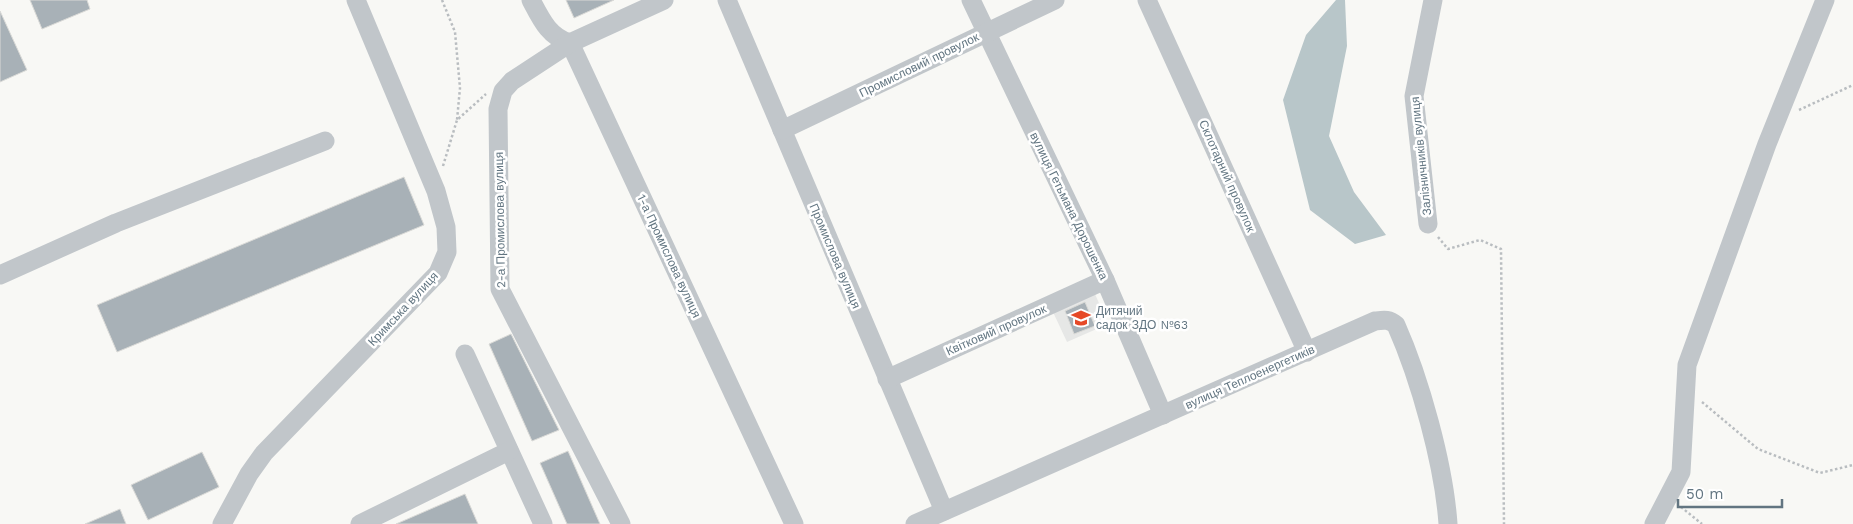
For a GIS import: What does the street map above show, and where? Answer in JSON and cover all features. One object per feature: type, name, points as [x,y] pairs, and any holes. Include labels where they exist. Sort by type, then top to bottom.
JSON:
[{"type":"street","name":"Кримська вулиця","points":[[222,524],[249,474],[264,453],[438,273],[446,252],[446,227],[436,191],[356,0]]},
{"type":"street","points":[[531,0],[552,34],[557,39],[570,43]]},
{"type":"street","name":"2-а Промислова вулиця","points":[[621,524],[500,290],[499,101],[503,91],[512,81],[570,43],[664,0]]},
{"type":"street","name":"Промислова вулиця","points":[[727,0],[944,511]]},
{"type":"street","name":"вулиця Гетьмана Дорошенка","points":[[971,0],[1105,280],[1163,415]]},
{"type":"street","name":"Промисловий провулок","points":[[782,130],[1056,0]]},
{"type":"street","name":"Склотарний провулок","points":[[1147,0],[1307,352]]},
{"type":"street","name":"Залізничників вулиця","points":[[1428,224],[1414,96],[1433,0]]},
{"type":"street","points":[[1654,524],[1681,472],[1687,365],[1777,119],[1825,0]]},
{"type":"street","name":"1-а Промислова вулиця","points":[[570,43],[794,524]]},
{"type":"street","points":[[0,275],[116,223],[326,141]]},
{"type":"street","name":"Квітковий провулок","points":[[887,379],[1105,280]]},
{"type":"street","name":"вулиця Теплоенергетиків","points":[[915,524],[1375,321],[1390,320],[1396,325],[1418,388],[1440,467],[1448,524]]},
{"type":"street","points":[[465,354],[543,524]]},
{"type":"street","points":[[360,524],[509,450]]},
{"type":"path","points":[[436,191],[457,120],[460,88],[455,32],[442,0]]},
{"type":"path","points":[[1777,119],[1853,85]]},
{"type":"path","points":[[457,120],[482,96],[490,92]]},
{"type":"path","points":[[1428,224],[1448,249],[1480,240],[1502,249],[1504,524]]},
{"type":"path","points":[[1685,388],[1758,449],[1820,473],[1853,465]]},
{"type":"path","points":[[1669,496],[1702,524]]},
{"type":"shaded area","points":[[1336,0],[1345,0],[1347,46],[1329,136],[1354,192],[1386,235],[1355,244],[1310,210],[1283,100],[1306,35]]},
{"type":"shaded area","name":"Дитячий садок ЗДО №63","points":[[1095,294],[1108,324],[1067,342],[1053,312]]},
{"type":"building","points":[[30,0],[87,0],[90,9],[42,29]]},
{"type":"building","points":[[566,0],[614,0],[574,18]]},
{"type":"building","points":[[0,11],[27,70],[0,82]]},
{"type":"building","points":[[404,177],[424,225],[117,352],[97,305]]},
{"type":"building","points":[[1085,302],[1095,326],[1074,334],[1065,311]]},
{"type":"building","points":[[511,334],[559,430],[532,441],[489,344]]},
{"type":"building","points":[[568,451],[600,524],[567,524],[540,463]]},
{"type":"building","points":[[202,452],[219,487],[148,520],[131,485]]},
{"type":"building","points":[[465,494],[478,524],[396,524]]},
{"type":"building","points":[[120,509],[126,524],[85,524]]},
{"type":"place","name":"Дитячий садок ЗДО №63","points":[[1081,318]]}]
